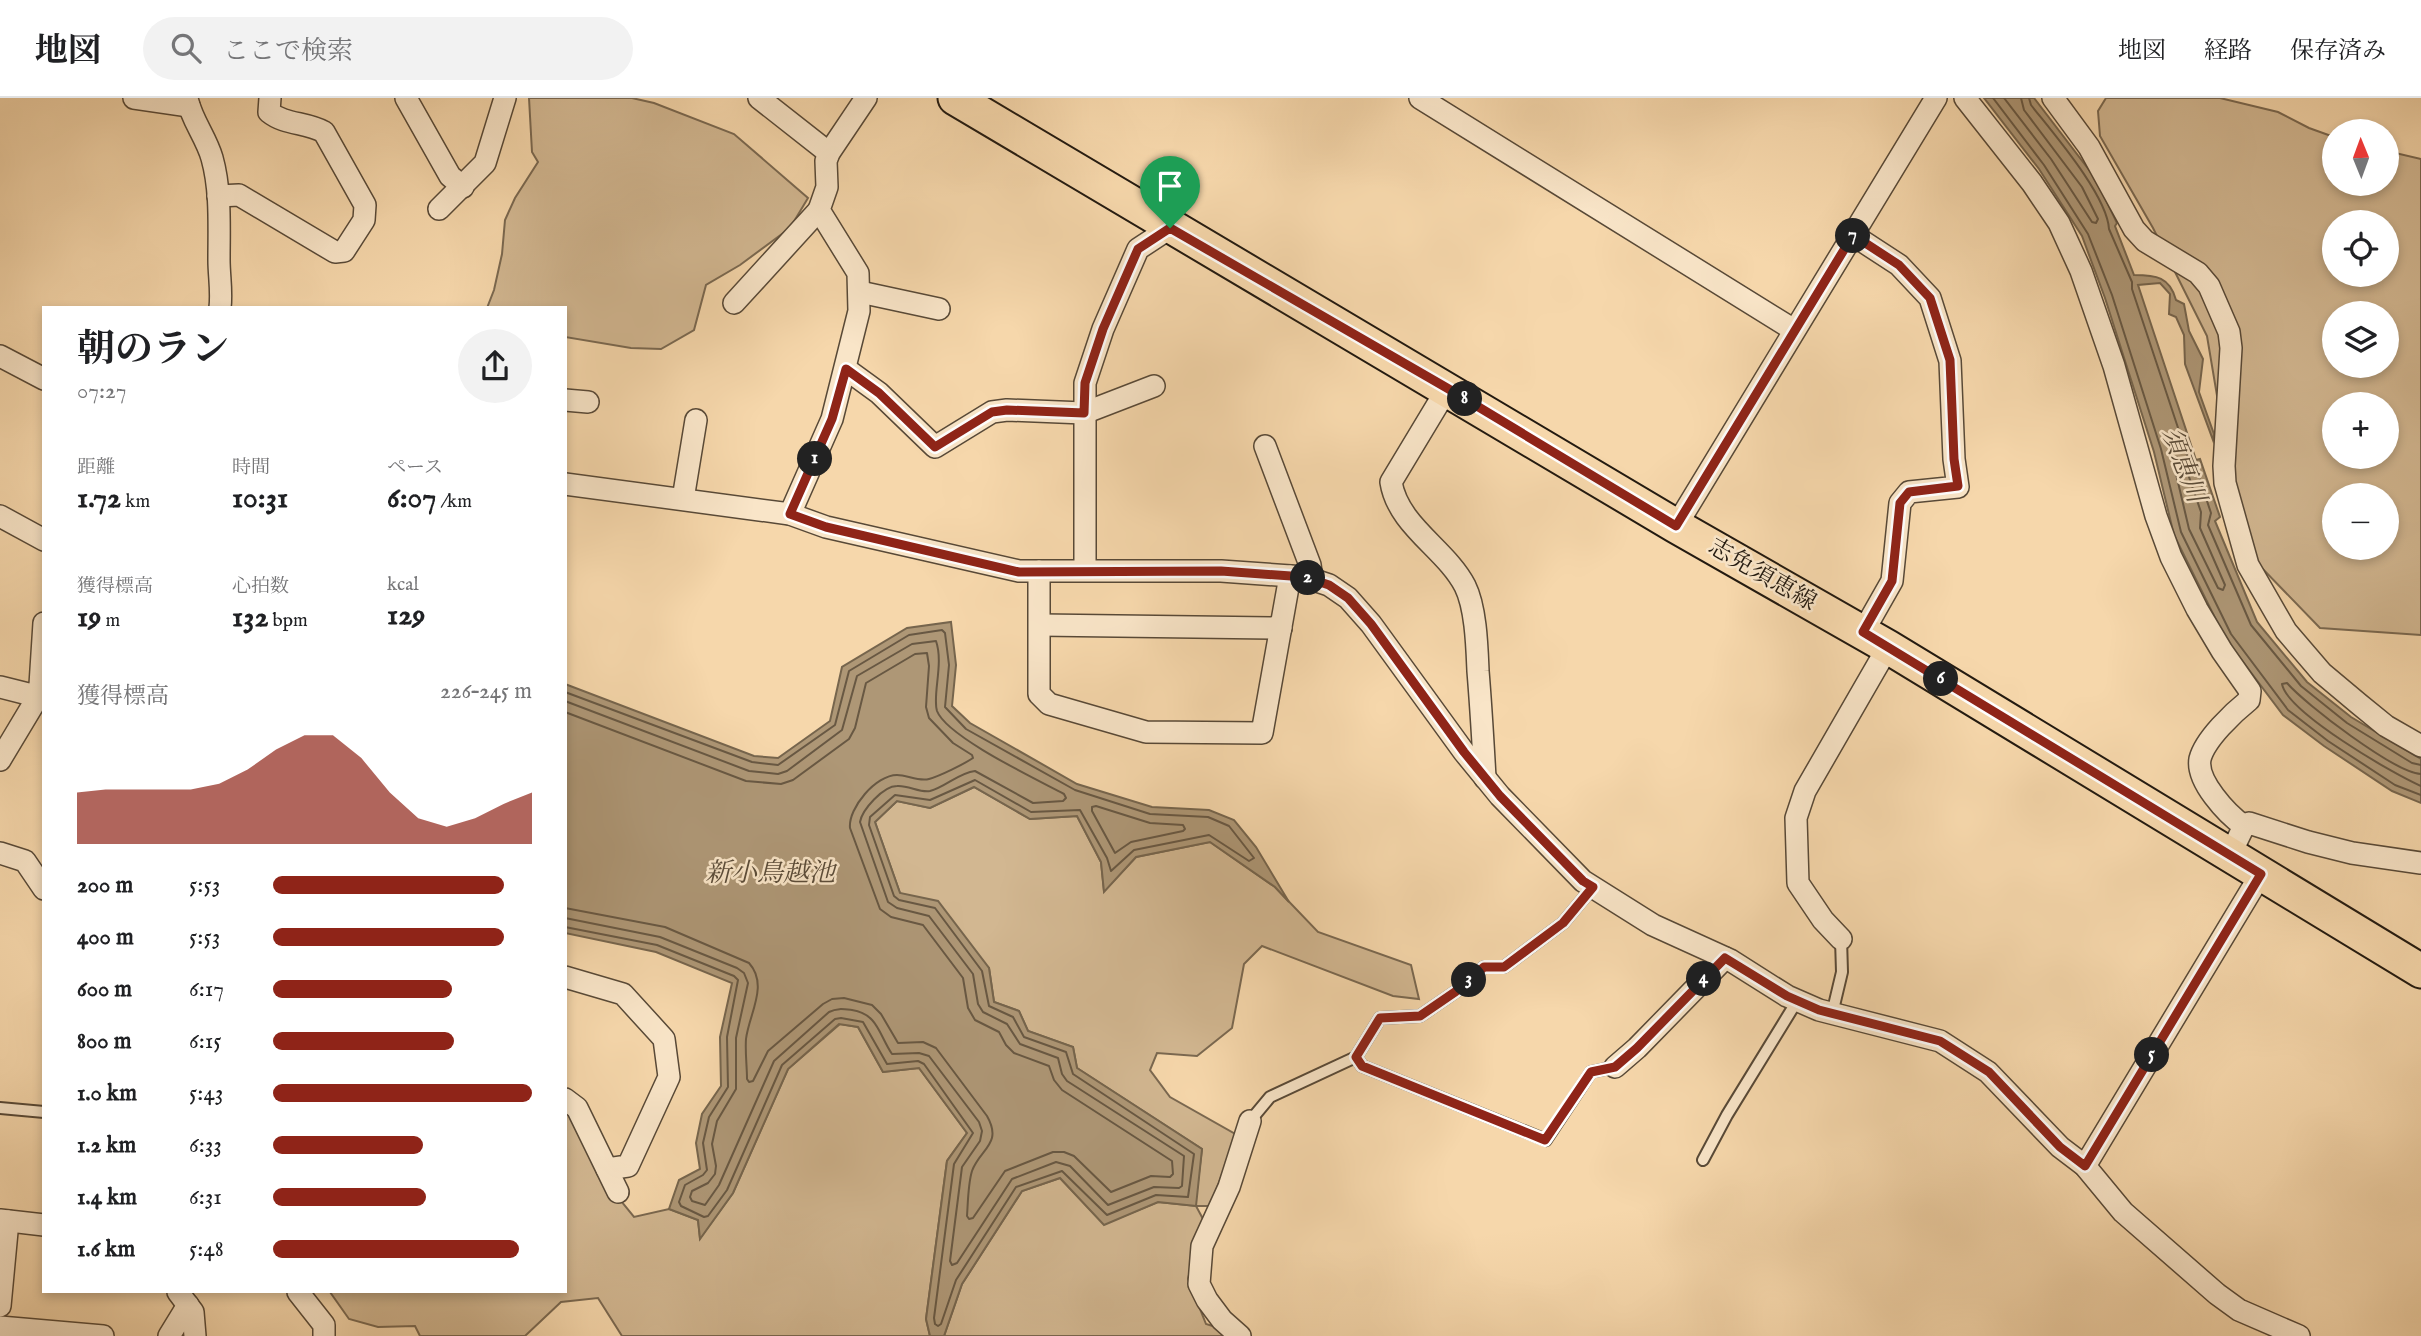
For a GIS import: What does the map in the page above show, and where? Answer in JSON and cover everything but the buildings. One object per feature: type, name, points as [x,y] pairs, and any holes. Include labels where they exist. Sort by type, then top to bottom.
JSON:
[{"type":"main road","name":"志免須恵線","points":[[955,98],[1676,526],[2237,841],[2261,874],[2421,971]]},
{"type":"street","points":[[134,98],[188,102],[206,139],[218,196],[219,266],[222,285],[220,306]]},
{"type":"street","points":[[218,196],[239,195],[335,252],[344,251],[364,220],[365,205],[324,132],[279,120],[269,112],[270,98]]},
{"type":"street","points":[[406,98],[450,176],[463,187]]},
{"type":"street","points":[[439,209],[485,163],[505,98]]},
{"type":"street","points":[[759,98],[829,153]]},
{"type":"street","points":[[734,303],[819,210],[827,187],[826,160],[866,98]]},
{"type":"street","points":[[1420,98],[1794,330]]},
{"type":"street","points":[[1676,526],[1936,98]]},
{"type":"street","points":[[1965,98],[1989,126],[2059,223],[2081,271],[2114,366],[2156,516],[2171,557],[2215,641],[2250,691],[2249,700],[2205,746],[2200,761],[2201,771],[2217,802],[2230,816],[2237,841]]},
{"type":"street","points":[[2053,98],[2089,147],[2134,229],[2145,241],[2198,273],[2209,286],[2229,332],[2231,348],[2225,482],[2248,565],[2286,631],[2322,673],[2386,726],[2421,746]]},
{"type":"street","points":[[790,514],[832,419],[859,311],[858,273],[819,210]]},
{"type":"street","points":[[1085,570],[1085,383],[1103,329],[1138,249],[1170,228]]},
{"type":"street","points":[[1841,939],[1798,883],[1796,818],[1805,791],[1875,640],[1892,581],[1900,503],[1909,492],[1958,486],[1954,459],[1950,360],[1930,298],[1899,265],[1853,235]]},
{"type":"street","points":[[860,292],[939,309]]},
{"type":"street","points":[[0,356],[42,378]]},
{"type":"street","points":[[846,369],[879,393],[935,447],[992,412],[1007,410],[1084,413],[1154,386]]},
{"type":"street","points":[[1447,388],[1391,482],[1393,497],[1465,587],[1476,631],[1485,778]]},
{"type":"street","points":[[567,400],[588,402]]},
{"type":"street","points":[[683,499],[696,420]]},
{"type":"street","points":[[1265,446],[1310,565],[1312,579]]},
{"type":"street","points":[[567,484],[790,514],[826,527],[1019,572],[1221,571],[1290,576],[1329,585],[1348,598],[1371,624],[1485,778],[1509,806],[1583,881],[1653,925],[1725,958],[1797,1000],[1832,1014],[1940,1041],[1989,1072],[2060,1147],[2085,1166],[2123,1212],[2217,1294],[2239,1310],[2299,1336]]},
{"type":"street","points":[[0,516],[42,539]]},
{"type":"street","points":[[1040,571],[1039,694],[1049,704],[1146,732],[1206,735],[1262,733],[1290,576]]},
{"type":"street","points":[[1040,625],[1281,628]]},
{"type":"street","points":[[0,760],[36,696],[40,685],[42,654]]},
{"type":"street","points":[[0,687],[36,696]]},
{"type":"street","points":[[2237,841],[2249,823],[2352,853],[2421,863]]},
{"type":"street","points":[[0,853],[24,861],[40,878]]},
{"type":"street","points":[[2085,1166],[2261,874]]},
{"type":"street","points":[[1615,1067],[1725,958]]},
{"type":"street","points":[[567,978],[623,994],[664,1040],[669,1077],[628,1166],[607,1169]]},
{"type":"street","points":[[567,1100],[577,1108],[618,1192]]},
{"type":"street","points":[[1240,1336],[1222,1320],[1199,1284],[1202,1245],[1229,1187],[1250,1121]]},
{"type":"street","points":[[0,1307],[4,1220],[42,1225]]},
{"type":"street","points":[[299,1293],[324,1325],[324,1336]]},
{"type":"street","points":[[169,1336],[183,1298]]},
{"type":"street","points":[[183,1298],[193,1312],[195,1336]]},
{"type":"street","points":[[0,1327],[103,1336]]},
{"type":"lane","points":[[1250,1121],[1270,1097],[1356,1057],[1380,1018],[1420,1016],[1455,992],[1484,967],[1504,967],[1563,923],[1593,887]]},
{"type":"lane","points":[[1832,1014],[1842,972],[1841,939]]},
{"type":"lane","points":[[1703,1160],[1727,1115],[1797,1000]]},
{"type":"lane","points":[[1356,1057],[1362,1066],[1545,1140],[1591,1072],[1615,1067]]},
{"type":"lane","points":[[0,1108],[42,1112]]},
{"type":"shaded area","points":[[529,98],[632,98],[654,103],[734,134],[808,198],[790,228],[740,265],[706,285],[694,330],[661,349],[631,348],[567,337],[567,306],[488,306],[502,254],[505,220],[515,198],[538,162],[532,152]]},
{"type":"shaded area","points":[[2106,98],[2220,98],[2278,112],[2322,133],[2322,196],[2399,196],[2399,154],[2421,159],[2421,635],[2320,628],[2256,562],[2230,473],[2207,336],[2153,228],[2100,136],[2098,111]]},
{"type":"shaded area","points":[[974,787],[1030,819],[1077,816],[1101,862],[1104,891],[1136,857],[1210,842],[1275,887],[1318,932],[1411,965],[1419,999],[1393,996],[1262,946],[1244,964],[1232,1028],[1197,1056],[1157,1053],[1150,1070],[1170,1097],[1237,1135],[1210,1206],[1196,1206],[1203,1219],[1188,1279],[1206,1324],[1244,1336],[944,1336],[962,1284],[1022,1191],[1060,1178],[1104,1224],[1158,1202],[1195,1206],[1202,1149],[1077,1068],[1073,1047],[1028,1031],[1019,1011],[994,1002],[989,968],[900,893],[875,822],[897,801],[930,808]]},
{"type":"shaded area","points":[[840,1024],[858,1027],[883,1072],[919,1068],[967,1133],[947,1161],[926,1319],[930,1336],[622,1336],[598,1298],[561,1302],[525,1336],[420,1336],[415,1326],[378,1327],[349,1319],[331,1293],[567,1293],[567,1110],[581,1121],[599,1174],[634,1217],[669,1209],[698,1220],[700,1238],[733,1193],[788,1069]]},
{"type":"water","name":"須恵川","points":[[1984,98],[2034,98],[2096,179],[2117,223],[2115,226],[2134,275],[2161,279],[2170,286],[2176,300],[2184,304],[2189,331],[2203,359],[2199,392],[2214,434],[2213,440],[2185,364],[2184,335],[2176,317],[2169,314],[2170,294],[2160,283],[2138,285],[2196,460],[2200,459],[2220,517],[2215,521],[2257,622],[2307,682],[2351,717],[2421,759],[2421,803],[2392,791],[2283,715],[2225,638],[2174,535],[2154,452],[2105,298],[2082,236],[2039,169]]},
{"type":"water","name":"新小鳥越池","points":[[951,622],[956,665],[952,706],[970,723],[1077,784],[1152,807],[1209,810],[1234,820],[1256,847],[1289,902],[1275,887],[1210,842],[1136,857],[1104,892],[1101,862],[1077,816],[1030,819],[974,787],[930,808],[897,801],[875,822],[900,893],[938,901],[989,968],[994,1002],[1019,1011],[1028,1031],[1073,1047],[1077,1068],[1202,1149],[1196,1206],[1158,1202],[1104,1225],[1060,1178],[1022,1191],[962,1284],[944,1336],[930,1336],[926,1319],[947,1161],[967,1133],[919,1068],[883,1072],[858,1027],[839,1024],[788,1069],[733,1193],[700,1239],[698,1220],[669,1209],[679,1180],[700,1169],[696,1143],[702,1114],[721,1086],[720,1037],[732,983],[656,952],[567,933],[567,685],[754,756],[778,758],[830,721],[842,667],[907,628]]},
{"type":"route","points":[[1170,228],[1447,388],[1676,526],[1853,235],[1899,265],[1930,298],[1950,360],[1954,459],[1958,486],[1909,492],[1900,503],[1892,581],[1863,632],[2261,874],[2085,1166],[2060,1147],[1989,1072],[1940,1041],[1819,1010],[1787,996],[1725,958],[1615,1067],[1591,1072],[1545,1140],[1362,1066],[1356,1057],[1380,1018],[1420,1016],[1455,992],[1484,967],[1504,967],[1563,923],[1593,887],[1583,881],[1500,796],[1464,752],[1371,624],[1348,598],[1329,585],[1305,577],[1221,571],[1019,572],[826,527],[790,514],[832,419],[846,369],[879,393],[935,447],[992,412],[1007,410],[1084,413],[1085,383],[1103,329],[1138,249],[1170,228]]}]
